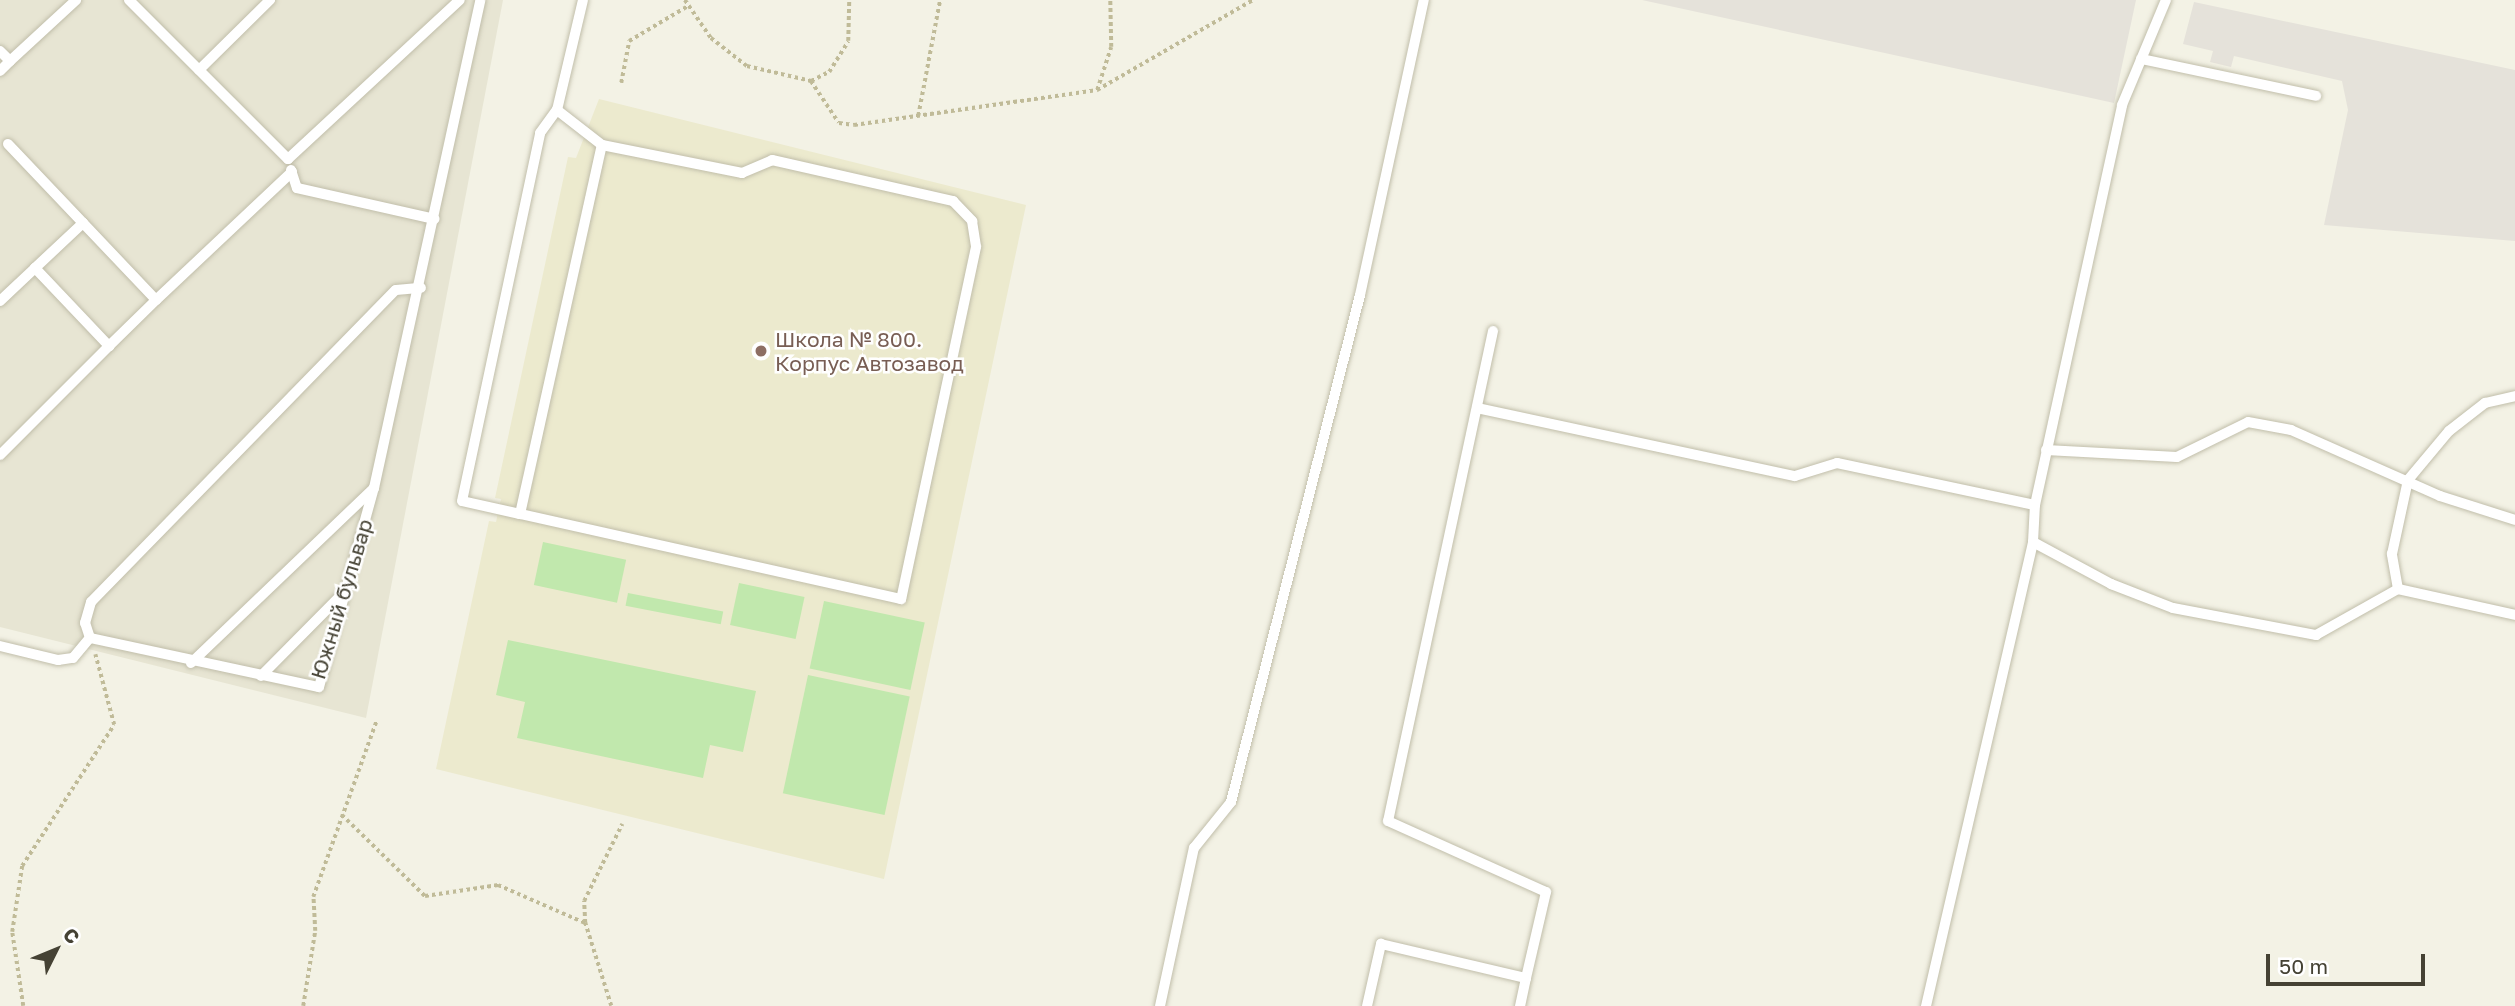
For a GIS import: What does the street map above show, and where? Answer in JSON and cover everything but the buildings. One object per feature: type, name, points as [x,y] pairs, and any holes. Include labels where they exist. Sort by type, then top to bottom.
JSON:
[{"type":"lane","points":[[0,71],[76,0]]},
{"type":"lane","points":[[129,0],[288,159],[297,188],[435,219]]},
{"type":"lane","points":[[199,70],[270,0]]},
{"type":"lane","points":[[288,159],[460,0]]},
{"type":"lane","name":"Южный бульвар","points":[[90,638],[191,663],[319,687],[374,488],[421,288],[480,0]]},
{"type":"lane","points":[[557,110],[601,145],[742,173],[772,160],[953,201],[972,221],[976,247],[901,599],[462,501],[540,134],[557,110],[583,0]]},
{"type":"lane","points":[[1160,1006],[1194,848],[1231,802],[1235,789],[1360,295],[1424,0]]},
{"type":"lane","points":[[1926,1006],[2033,542],[2035,505],[2046,450],[2122,105],[2166,0]]},
{"type":"lane","points":[[0,51],[10,61]]},
{"type":"lane","points":[[2141,59],[2316,96]]},
{"type":"lane","points":[[8,144],[156,300]]},
{"type":"lane","points":[[520,514],[601,145]]},
{"type":"lane","points":[[0,455],[156,300],[292,172]]},
{"type":"lane","points":[[0,301],[83,223]]},
{"type":"lane","points":[[35,268],[109,346]]},
{"type":"lane","points":[[0,646],[58,660],[73,658],[90,638],[85,623],[91,603],[396,290],[421,288]]},
{"type":"lane","points":[[1493,331],[1388,821],[1546,892],[1520,1006]]},
{"type":"lane","points":[[2398,589],[2392,554],[2408,480],[2449,431],[2485,403],[2515,396]]},
{"type":"lane","points":[[1477,408],[1795,476],[1837,463],[2035,505]]},
{"type":"lane","points":[[2046,450],[2177,457],[2248,422],[2291,430],[2408,480],[2515,520]]},
{"type":"lane","points":[[191,663],[374,488]]},
{"type":"lane","points":[[2033,542],[2111,584],[2173,608],[2316,635],[2398,589],[2515,615]]},
{"type":"lane","points":[[261,676],[346,590]]},
{"type":"lane","points":[[1367,1006],[1381,943],[1526,978]]},
{"type":"path","points":[[685,0],[711,38],[747,66],[811,81],[829,72],[848,41],[849,0]]},
{"type":"path","points":[[918,116],[940,0]]},
{"type":"path","points":[[1097,90],[1111,47],[1110,0]]},
{"type":"path","points":[[811,81],[839,123],[918,116],[1097,90],[1253,0]]},
{"type":"path","points":[[621,83],[629,41],[688,6]]},
{"type":"path","points":[[23,1006],[12,932],[22,866],[114,725],[90,638]]},
{"type":"path","points":[[303,1006],[315,931],[313,897],[376,722]]},
{"type":"path","points":[[341,815],[425,896],[498,886],[585,923]]},
{"type":"path","points":[[611,1006],[585,923],[584,901],[622,824]]},
{"type":"shaded area","points":[[0,0],[503,0],[366,718],[0,627]]},
{"type":"shaded area","points":[[1642,0],[2136,0],[2114,103]]},
{"type":"shaded area","points":[[2194,2],[2515,70],[2515,241],[2324,225],[2348,110],[2342,81],[2234,56],[2231,67],[2210,62],[2213,51],[2183,44]]},
{"type":"shaded area","name":"Школа № 800. Корпус Автозавод","points":[[599,99],[1026,205],[884,879],[436,769],[489,521],[496,522],[501,499],[495,498],[568,157],[576,158]]},
{"type":"green space","points":[[543,542],[626,560],[617,603],[534,585]]},
{"type":"green space","points":[[739,583],[805,597],[796,639],[730,625]]},
{"type":"green space","points":[[628,593],[723,612],[721,624],[626,606]]},
{"type":"green space","points":[[824,601],[925,622],[910,690],[810,668]]},
{"type":"green space","points":[[508,640],[756,691],[743,752],[710,745],[703,778],[517,738],[525,702],[496,695]]},
{"type":"green space","points":[[808,675],[910,697],[885,815],[783,793]]},
{"type":"place","name":"Школа № 800. Корпус Автозавод","points":[[761,351]]}]
